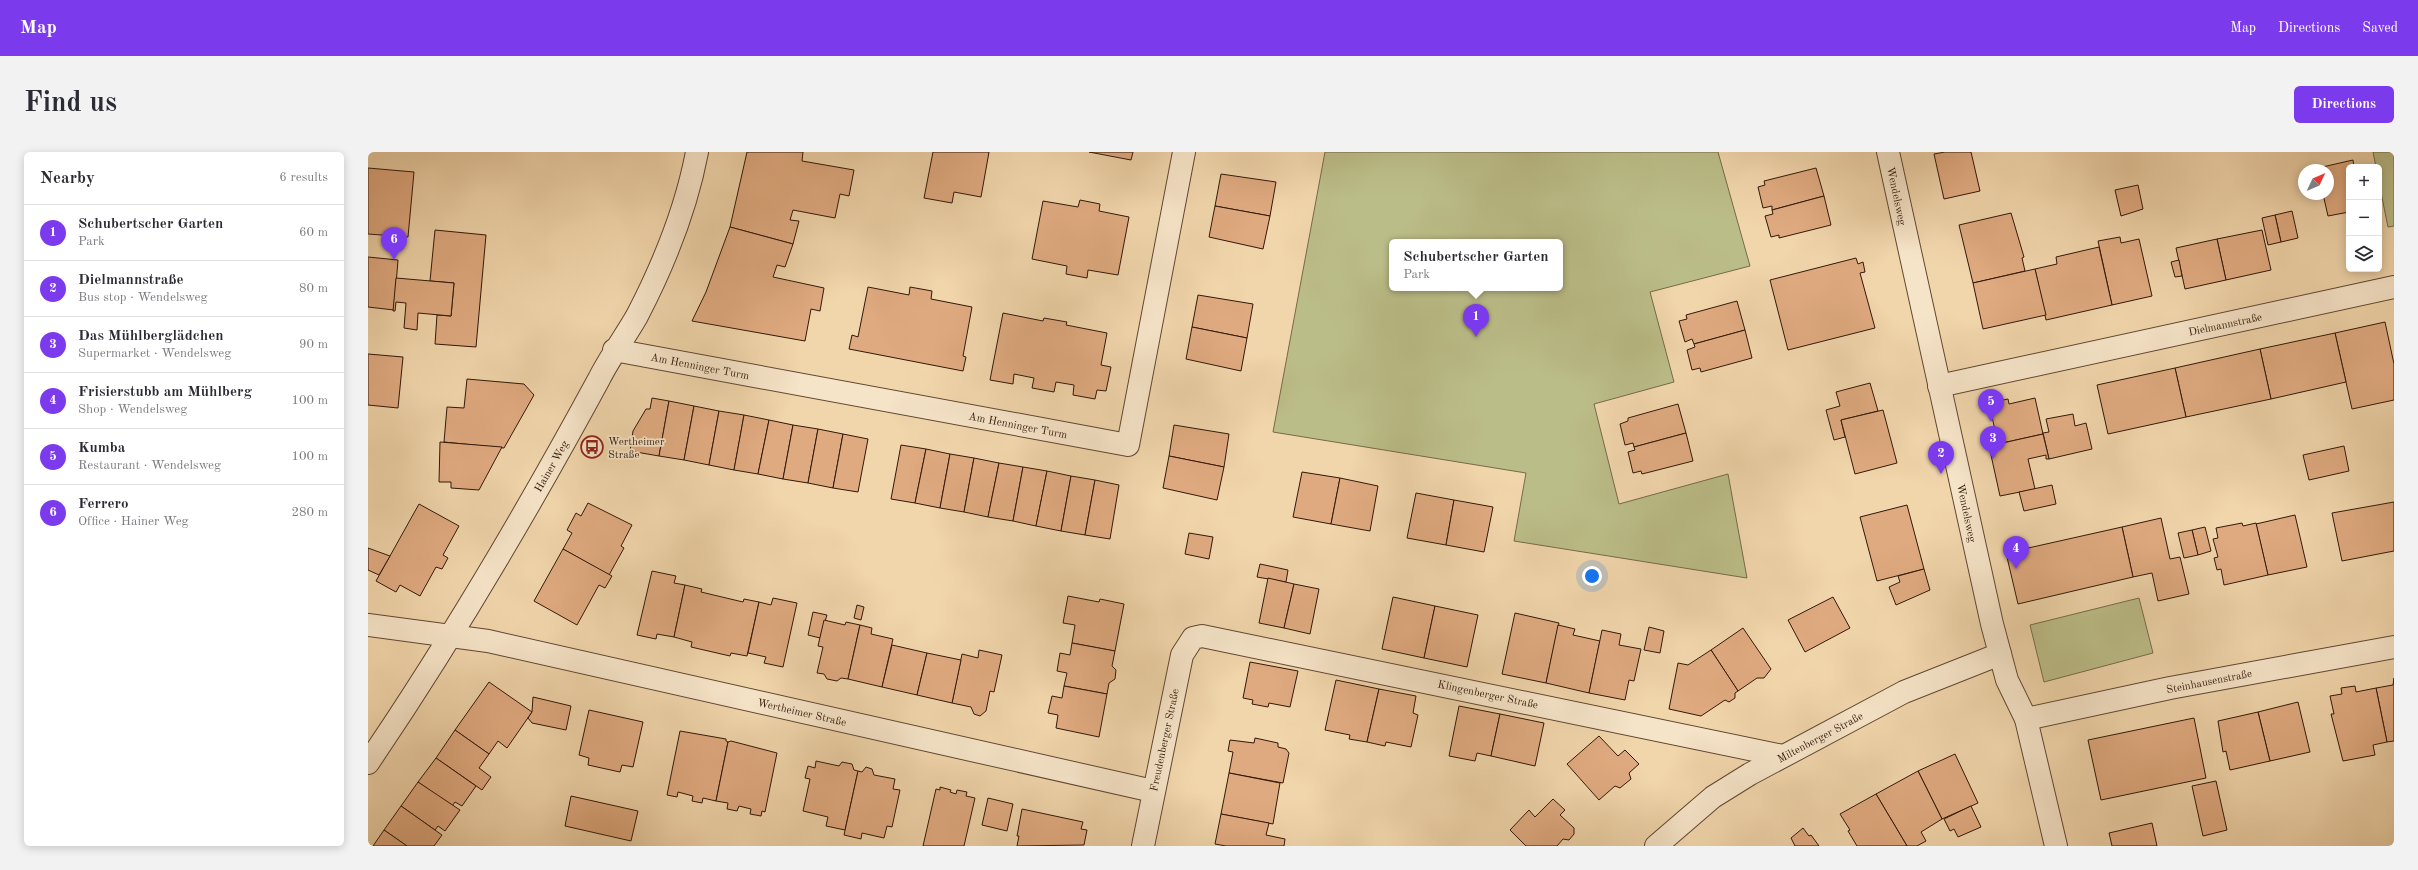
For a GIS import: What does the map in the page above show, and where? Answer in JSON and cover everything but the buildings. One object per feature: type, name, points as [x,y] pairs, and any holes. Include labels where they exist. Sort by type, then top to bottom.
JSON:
[{"type":"street","name":"Hainer Weg","points":[[368,762],[451,634],[552,466],[614,350],[636,317],[675,234],[686,200],[696,152]]},
{"type":"street","name":"Am Henninger Turm","points":[[614,350],[1128,445],[1184,152]]},
{"type":"street","name":"Wendelsweg","points":[[1888,152],[2000,654],[2007,680],[2026,719],[2056,846]]},
{"type":"street","name":"Dielmannstraße","points":[[1939,386],[2394,287]]},
{"type":"street","name":"Wertheimer Straße","points":[[368,625],[451,634],[1153,791]]},
{"type":"street","name":"Klingenberger Straße","points":[[1193,638],[1215,637],[1783,756]]},
{"type":"street","name":"Freudenberger Straße","points":[[1144,846],[1153,791],[1182,655],[1193,638]]},
{"type":"street","name":"Steinhausenstraße","points":[[2026,719],[2170,688],[2394,646]]},
{"type":"street","name":"Miltenberger Straße","points":[[1656,846],[1713,797],[1783,756],[1904,692],[2000,654]]},
{"type":"green space","points":[[1325,152],[1718,152],[1750,266],[1650,292],[1674,382],[1594,404],[1619,504],[1728,474],[1747,578],[1514,541],[1526,473],[1273,432]]},
{"type":"green space","points":[[2373,152],[2394,152],[2394,226],[2388,227],[2382,198],[2382,164],[2375,164]]},
{"type":"green space","points":[[2139,598],[2153,653],[2044,682],[2030,625]]},
{"type":"place","name":"Ferrero","points":[[394,260]]},
{"type":"place","name":"Schubertscher Garten","points":[[1476,337]]},
{"type":"place","name":"Kumba","points":[[1991,422]]},
{"type":"place","name":"Wertheimer Straße","points":[[592,447]]},
{"type":"place","name":"Das Mühlberglädchen","points":[[1993,459]]},
{"type":"place","name":"Dielmannstraße","points":[[1941,474]]},
{"type":"place","name":"Frisierstubb am Mühlberg","points":[[2016,569]]}]
